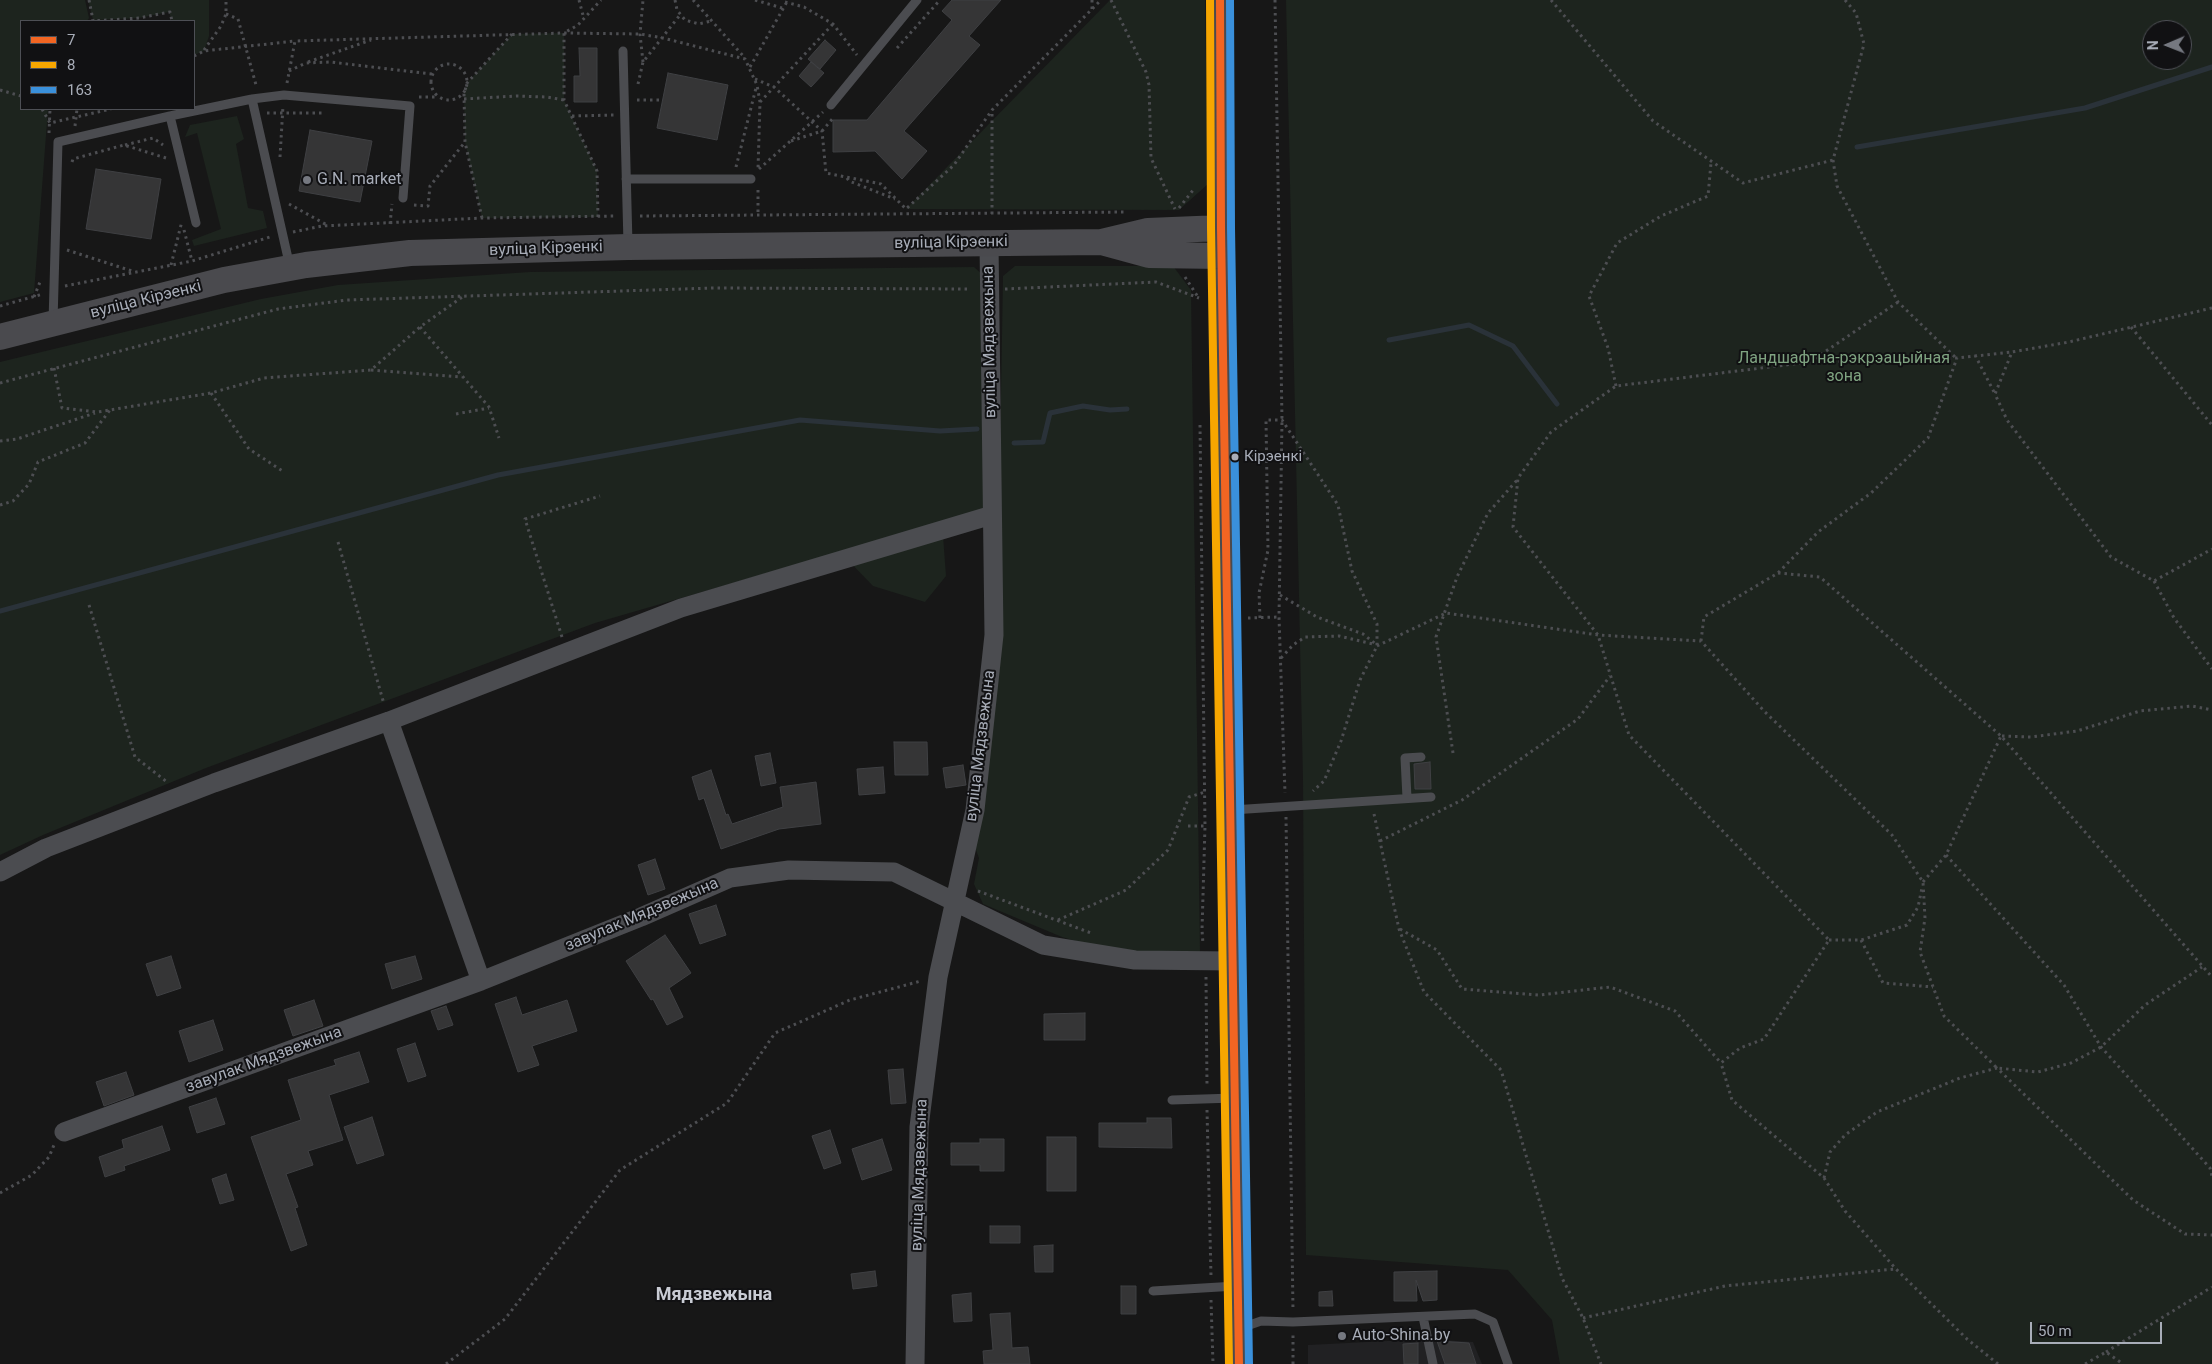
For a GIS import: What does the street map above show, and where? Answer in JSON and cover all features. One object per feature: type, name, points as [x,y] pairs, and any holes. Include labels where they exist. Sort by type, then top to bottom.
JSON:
[{"type":"main road","points":[[1220,0],[1221,228],[1232,810],[1239,1364]]},
{"type":"main road","name":"вуліца Кірэенкі","points":[[0,337],[224,280],[290,267],[410,253],[628,247],[1102,242],[1148,231],[1221,228]]},
{"type":"main road","name":"вуліца Кірэенкі","points":[[1102,242],[1149,255],[1222,256]]},
{"type":"street","name":"вуліца Мядзвежына","points":[[915,1364],[919,1127],[938,977],[975,810],[994,635],[988,243]]},
{"type":"street","points":[[0,872],[46,848],[184,795],[389,721],[680,608],[992,515]]},
{"type":"street","points":[[389,721],[481,981]]},
{"type":"street","name":"завулак Мядзвежына","points":[[64,1132],[481,981],[730,878],[789,870],[894,872],[956,892],[1043,945],[1135,960],[1233,961]]},
{"type":"lane","points":[[831,105],[866,65],[917,0]]},
{"type":"lane","points":[[623,51],[628,247]]},
{"type":"lane","points":[[53,324],[56,288],[58,142],[170,116],[284,95],[410,106],[402,201]]},
{"type":"lane","points":[[256,99],[255,113],[290,267]]},
{"type":"lane","points":[[170,116],[196,223]]},
{"type":"lane","points":[[626,179],[751,179]]},
{"type":"lane","points":[[1407,798],[1406,758],[1421,757]]},
{"type":"lane","points":[[1232,810],[1431,797]]},
{"type":"lane","points":[[1172,1100],[1236,1098]]},
{"type":"lane","points":[[1153,1291],[1211,1286],[1239,1286]]},
{"type":"lane","points":[[1239,1329],[1262,1320],[1293,1322],[1475,1314],[1493,1322],[1508,1364]]},
{"type":"lane","points":[[1423,1317],[1433,1364]]},
{"type":"path","points":[[89,0],[92,20],[139,18],[170,12],[172,20]]},
{"type":"path","points":[[204,51],[221,26],[226,14],[226,0]]},
{"type":"path","points":[[579,0],[584,18]]},
{"type":"path","points":[[564,32],[578,26],[601,0]]},
{"type":"path","points":[[637,90],[643,62],[640,34],[643,0]]},
{"type":"path","points":[[675,0],[680,16],[692,23],[699,24],[711,21]]},
{"type":"path","points":[[692,0],[745,59],[755,79],[760,102],[758,170],[831,105]]},
{"type":"path","points":[[755,0],[782,8]]},
{"type":"path","points":[[1092,0],[1092,9]]},
{"type":"path","points":[[755,79],[774,87],[822,131],[826,173],[881,184],[906,211],[954,165],[992,110],[1101,0]]},
{"type":"path","points":[[1112,0],[1146,72],[1149,85],[1151,158],[1176,212],[1194,189]]},
{"type":"path","points":[[1274,0],[1282,420],[1280,595],[1286,806],[1292,1364]]},
{"type":"path","points":[[1551,0],[1653,121],[1711,163],[1743,183],[1833,160]]},
{"type":"path","points":[[1845,0],[1856,13],[1864,44],[1833,160],[1837,186],[1898,302],[1957,358]]},
{"type":"path","points":[[750,67],[787,1],[804,6],[833,24],[866,65]]},
{"type":"path","points":[[226,14],[238,19],[256,99]]},
{"type":"path","points":[[643,62],[680,16]]},
{"type":"path","points":[[760,102],[833,24]]},
{"type":"path","points":[[564,32],[564,100],[597,171],[598,217]]},
{"type":"path","points":[[195,56],[204,51],[295,41],[564,32],[640,34],[745,59]]},
{"type":"path","points":[[482,218],[465,142],[465,88],[467,83],[512,34]]},
{"type":"path","points":[[289,71],[306,63],[375,39]]},
{"type":"path","points":[[280,160],[284,95],[295,41]]},
{"type":"path","points":[[306,63],[330,62],[432,74]]},
{"type":"path","points":[[439,97],[432,89],[432,74],[441,65],[454,64],[463,71],[467,83]]},
{"type":"path","points":[[736,169],[757,85]]},
{"type":"path","points":[[418,97],[454,99],[465,88]]},
{"type":"path","points":[[0,90],[20,96]]},
{"type":"path","points":[[572,116],[637,114],[637,95]]},
{"type":"path","points":[[464,99],[516,96],[547,97],[564,100]]},
{"type":"path","points":[[637,100],[663,100]]},
{"type":"path","points":[[43,110],[50,122],[106,110]]},
{"type":"path","points":[[992,110],[992,214]]},
{"type":"path","points":[[255,113],[329,113]]},
{"type":"path","points":[[791,141],[822,131]]},
{"type":"path","points":[[72,168],[72,159],[153,138],[163,145],[168,167]]},
{"type":"path","points":[[410,205],[428,206],[430,186],[465,142]]},
{"type":"path","points":[[124,145],[166,158]]},
{"type":"path","points":[[1616,386],[1608,348],[1589,296],[1617,243],[1661,216],[1708,196],[1711,163]]},
{"type":"path","points":[[846,177],[849,182],[896,199]]},
{"type":"path","points":[[758,188],[758,214]]},
{"type":"path","points":[[390,224],[392,203],[402,201]]},
{"type":"path","points":[[290,213],[287,204],[328,226]]},
{"type":"path","points":[[180,212],[192,261]]},
{"type":"path","points":[[171,265],[182,221]]},
{"type":"path","points":[[292,222],[294,232]]},
{"type":"path","points":[[270,227],[272,236]]},
{"type":"path","points":[[65,258],[66,241]]},
{"type":"path","points":[[65,250],[136,272]]},
{"type":"path","points":[[66,276],[67,285]]},
{"type":"path","points":[[1184,276],[1199,298],[1199,308]]},
{"type":"path","points":[[0,383],[278,309],[348,300],[465,294],[713,288],[989,290],[1156,282],[1199,298]]},
{"type":"path","points":[[371,370],[420,327],[465,294]]},
{"type":"path","points":[[1810,362],[1898,302]]},
{"type":"path","points":[[1453,753],[1436,637],[1446,613],[1457,577],[1488,513],[1518,478],[1551,432],[1616,386],[1810,362],[1957,358],[2012,352],[2212,308]]},
{"type":"path","points":[[420,327],[489,408],[499,438]]},
{"type":"path","points":[[2131,327],[2212,425]]},
{"type":"path","points":[[1995,394],[2012,352]]},
{"type":"path","points":[[1975,355],[2007,420],[2111,557],[2154,581],[2174,618],[2212,669]]},
{"type":"path","points":[[1701,641],[1704,617],[1778,573],[1818,532],[1871,493],[1928,438],[1957,358]]},
{"type":"path","points":[[54,368],[62,408],[98,412]]},
{"type":"path","points":[[0,442],[17,439],[98,412],[211,393],[264,378],[371,370],[463,377]]},
{"type":"path","points":[[211,393],[249,449],[284,472]]},
{"type":"path","points":[[456,414],[489,408]]},
{"type":"path","points":[[0,505],[13,501],[29,484],[38,462],[85,443],[110,410]]},
{"type":"path","points":[[1200,415],[1205,792],[1203,942],[1206,961],[1213,1364]]},
{"type":"path","points":[[1260,618],[1259,593],[1268,550],[1266,420],[1282,420]]},
{"type":"path","points":[[1282,420],[1338,505],[1352,571],[1377,624],[1377,646],[1360,680],[1341,742],[1324,781],[1298,806]]},
{"type":"path","points":[[1518,478],[1513,527],[1598,635],[1629,735],[1829,940],[1861,940],[1907,925],[1918,907],[1923,882],[1946,855],[2001,736]]},
{"type":"path","points":[[567,651],[525,519],[600,496]]},
{"type":"path","points":[[338,542],[389,721]]},
{"type":"path","points":[[2154,581],[2212,549]]},
{"type":"path","points":[[1778,573],[1820,577],[2001,736],[2212,977]]},
{"type":"path","points":[[1280,595],[1317,617],[1363,634],[1377,646]]},
{"type":"path","points":[[89,605],[135,757],[184,795]]},
{"type":"path","points":[[1377,646],[1446,613],[1598,635],[1701,641],[1764,712],[1892,835],[1923,882],[1925,918],[1920,952],[1944,1016],[2134,1200],[2185,1234],[2212,1235]]},
{"type":"path","points":[[1281,658],[1293,645],[1305,637],[1339,636],[1368,641],[1377,646]]},
{"type":"path","points":[[1380,841],[1462,800],[1578,718],[1611,676]]},
{"type":"path","points":[[2001,736],[2031,738],[2077,731],[2140,711],[2192,706],[2212,710]]},
{"type":"path","points":[[1057,920],[1126,890],[1168,850],[1189,797],[1205,792]]},
{"type":"path","points":[[1371,801],[1399,929],[1424,992],[1501,1070],[1562,1278],[1583,1318],[1601,1364]]},
{"type":"path","points":[[1946,855],[2064,985],[2101,1047],[2210,1168],[2212,1176]]},
{"type":"path","points":[[956,892],[1057,920],[1099,936]]},
{"type":"path","points":[[1399,929],[1437,950],[1462,989],[1539,995],[1610,987],[1675,1012],[1721,1063],[1732,1100],[1824,1178],[1845,1211],[1896,1269],[1967,1339],[1998,1364]]},
{"type":"path","points":[[1721,1063],[1740,1048],[1764,1039],[1829,940]]},
{"type":"path","points":[[1861,940],[1884,984],[1932,987]]},
{"type":"path","points":[[1193,942],[1203,942]]},
{"type":"path","points":[[1824,1178],[1830,1152],[1845,1136],[1876,1112],[1960,1078],[1996,1068],[2038,1072],[2070,1063],[2101,1047],[2145,1005],[2202,967]]},
{"type":"path","points":[[446,1364],[506,1319],[620,1170],[727,1103],[775,1033],[850,1000],[938,977]]},
{"type":"path","points":[[0,1193],[32,1175],[49,1157],[54,1144],[64,1132]]},
{"type":"path","points":[[1583,1318],[1725,1286],[1896,1269]]},
{"type":"path","points":[[2085,1364],[2212,1287]]},
{"type":"path","points":[[2106,1352],[2123,1364]]},
{"type":"shaded area","points":[[1427,1339],[1473,1342],[1482,1364],[1308,1364],[1308,1345]]},
{"type":"green space","points":[[0,0],[85,0],[89,18],[88,20],[20,20],[20,110],[48,110],[34,293],[0,302]]},
{"type":"green space","points":[[88,0],[209,0],[209,36],[204,51],[195,55],[195,20],[172,20],[169,12],[139,18],[93,20]]},
{"type":"green space","points":[[1110,0],[1205,0],[1208,184],[1179,210],[906,209]]},
{"type":"green space","name":"Ландшафтна-рэкрэацыйная зона","points":[[1286,0],[2212,0],[2212,1364],[1560,1364],[1552,1320],[1508,1270],[1306,1255],[1303,780]]},
{"type":"green space","points":[[564,33],[564,100],[597,171],[598,217],[482,218],[465,142],[464,94],[467,83],[512,34]]},
{"type":"green space","points":[[237,116],[244,139],[236,144],[248,208],[263,211],[267,228],[194,246],[192,240],[221,229],[197,133],[185,137],[190,125]]},
{"type":"green space","points":[[1015,266],[1173,266],[1191,290],[1200,954],[1107,950],[1062,937],[983,904],[974,884],[979,858],[973,842],[997,634],[1003,276]]},
{"type":"green space","points":[[974,267],[985,277],[986,510],[942,522],[946,576],[925,602],[873,586],[840,552],[595,623],[206,768],[43,835],[0,855],[0,362],[261,299],[338,285],[530,272]]},
{"type":"building","points":[[952,0],[1001,0],[969,36],[980,45],[904,131],[927,151],[902,179],[875,151],[833,152],[833,120],[867,120],[952,20],[942,11]]},
{"type":"building","points":[[825,40],[836,50],[820,69],[808,59]]},
{"type":"building","points":[[579,48],[597,48],[597,102],[574,102],[574,76],[580,76]]},
{"type":"building","points":[[811,62],[824,73],[811,87],[799,76]]},
{"type":"building","points":[[668,73],[728,85],[717,140],[657,128]]},
{"type":"building","points":[[310,130],[372,141],[360,202],[299,191]]},
{"type":"building","points":[[96,169],[161,179],[151,239],[86,229]]},
{"type":"building","points":[[894,742],[927,742],[928,775],[895,775]]},
{"type":"building","points":[[770,753],[776,783],[761,786],[755,756]]},
{"type":"building","points":[[1430,762],[1431,789],[1415,789],[1414,764]]},
{"type":"building","points":[[963,765],[966,785],[946,788],[943,768]]},
{"type":"building","points":[[883,767],[885,793],[859,795],[857,769]]},
{"type":"building","points":[[711,770],[726,815],[728,814],[732,824],[783,807],[780,787],[816,782],[821,824],[779,829],[721,849],[704,798],[699,800],[692,777]]},
{"type":"building","points":[[655,859],[665,889],[648,895],[638,865]]},
{"type":"building","points":[[716,905],[726,935],[700,944],[689,914]]},
{"type":"building","points":[[665,935],[691,973],[669,988],[683,1017],[667,1025],[653,999],[651,1000],[626,961]]},
{"type":"building","points":[[171,956],[181,988],[157,996],[146,964]]},
{"type":"building","points":[[415,956],[422,979],[392,989],[385,964]]},
{"type":"building","points":[[516,997],[522,1015],[567,1000],[577,1031],[532,1046],[539,1065],[518,1072],[495,1004]]},
{"type":"building","points":[[314,1000],[323,1026],[293,1036],[284,1010]]},
{"type":"building","points":[[446,1006],[453,1025],[438,1030],[431,1011]]},
{"type":"building","points":[[1085,1013],[1085,1040],[1044,1040],[1044,1014]]},
{"type":"building","points":[[213,1020],[223,1050],[189,1062],[179,1031]]},
{"type":"building","points":[[415,1043],[426,1076],[408,1082],[397,1049]]},
{"type":"building","points":[[359,1052],[369,1082],[329,1095],[343,1140],[308,1151],[313,1165],[286,1174],[298,1207],[295,1208],[307,1245],[291,1251],[251,1137],[301,1120],[288,1080],[336,1065],[334,1060]]},
{"type":"building","points":[[903,1069],[906,1103],[891,1104],[888,1070]]},
{"type":"building","points":[[126,1072],[134,1095],[104,1106],[96,1082]]},
{"type":"building","points":[[216,1098],[225,1124],[197,1133],[189,1107]]},
{"type":"building","points":[[372,1117],[384,1155],[357,1164],[344,1127]]},
{"type":"building","points":[[1147,1118],[1171,1118],[1172,1148],[1099,1147],[1099,1123],[1147,1123]]},
{"type":"building","points":[[162,1126],[170,1150],[124,1166],[125,1170],[105,1177],[99,1157],[124,1148],[122,1140]]},
{"type":"building","points":[[830,1130],[841,1163],[824,1169],[812,1136]]},
{"type":"building","points":[[1047,1137],[1076,1137],[1076,1191],[1047,1191]]},
{"type":"building","points":[[882,1139],[892,1170],[862,1180],[852,1149]]},
{"type":"building","points":[[980,1139],[1004,1139],[1004,1171],[980,1171],[980,1165],[951,1165],[951,1143],[980,1143]]},
{"type":"building","points":[[226,1174],[234,1200],[220,1204],[212,1179]]},
{"type":"building","points":[[990,1226],[1020,1226],[1020,1243],[990,1243]]},
{"type":"building","points":[[1053,1245],[1053,1272],[1035,1272],[1034,1246]]},
{"type":"building","points":[[875,1271],[877,1286],[853,1289],[851,1274]]},
{"type":"building","points":[[1437,1271],[1437,1300],[1423,1301],[1416,1280],[1417,1301],[1394,1301],[1394,1272]]},
{"type":"building","points":[[1121,1286],[1136,1286],[1136,1314],[1121,1314]]},
{"type":"building","points":[[1332,1291],[1333,1306],[1319,1306],[1319,1292]]},
{"type":"building","points":[[971,1293],[972,1321],[954,1322],[952,1295]]},
{"type":"building","points":[[1010,1313],[1012,1348],[1028,1347],[1030,1364],[984,1364],[983,1351],[993,1350],[990,1314]]},
{"type":"building","points":[[1437,1341],[1469,1343],[1476,1364],[1445,1364]]},
{"type":"building","points":[[1418,1343],[1418,1364],[1404,1364],[1403,1344]]},
{"type":"waterway","points":[[1857,147],[2085,108],[2212,67]]},
{"type":"waterway","points":[[1389,340],[1469,325],[1513,346],[1557,404]]},
{"type":"waterway","points":[[1014,443],[1043,442],[1050,413],[1083,406],[1110,410],[1127,409]]},
{"type":"waterway","points":[[0,611],[498,475],[800,420],[940,431],[977,429]]},
{"type":"transit line","name":"8","points":[[1210,0],[1211,228],[1229,1364]]},
{"type":"transit line","name":"7","points":[[1220,0],[1221,228],[1239,1364]]},
{"type":"transit line","name":"163","points":[[1230,0],[1231,228],[1249,1364]]},
{"type":"place","name":"G.N. market","points":[[307,180]]},
{"type":"place","name":"Кірэенкі","points":[[1235,457]]},
{"type":"place","name":"Auto-Shina.by","points":[[1342,1336]]},
{"type":"district","name":"Мядзвежына","points":[[714,1295]]}]
